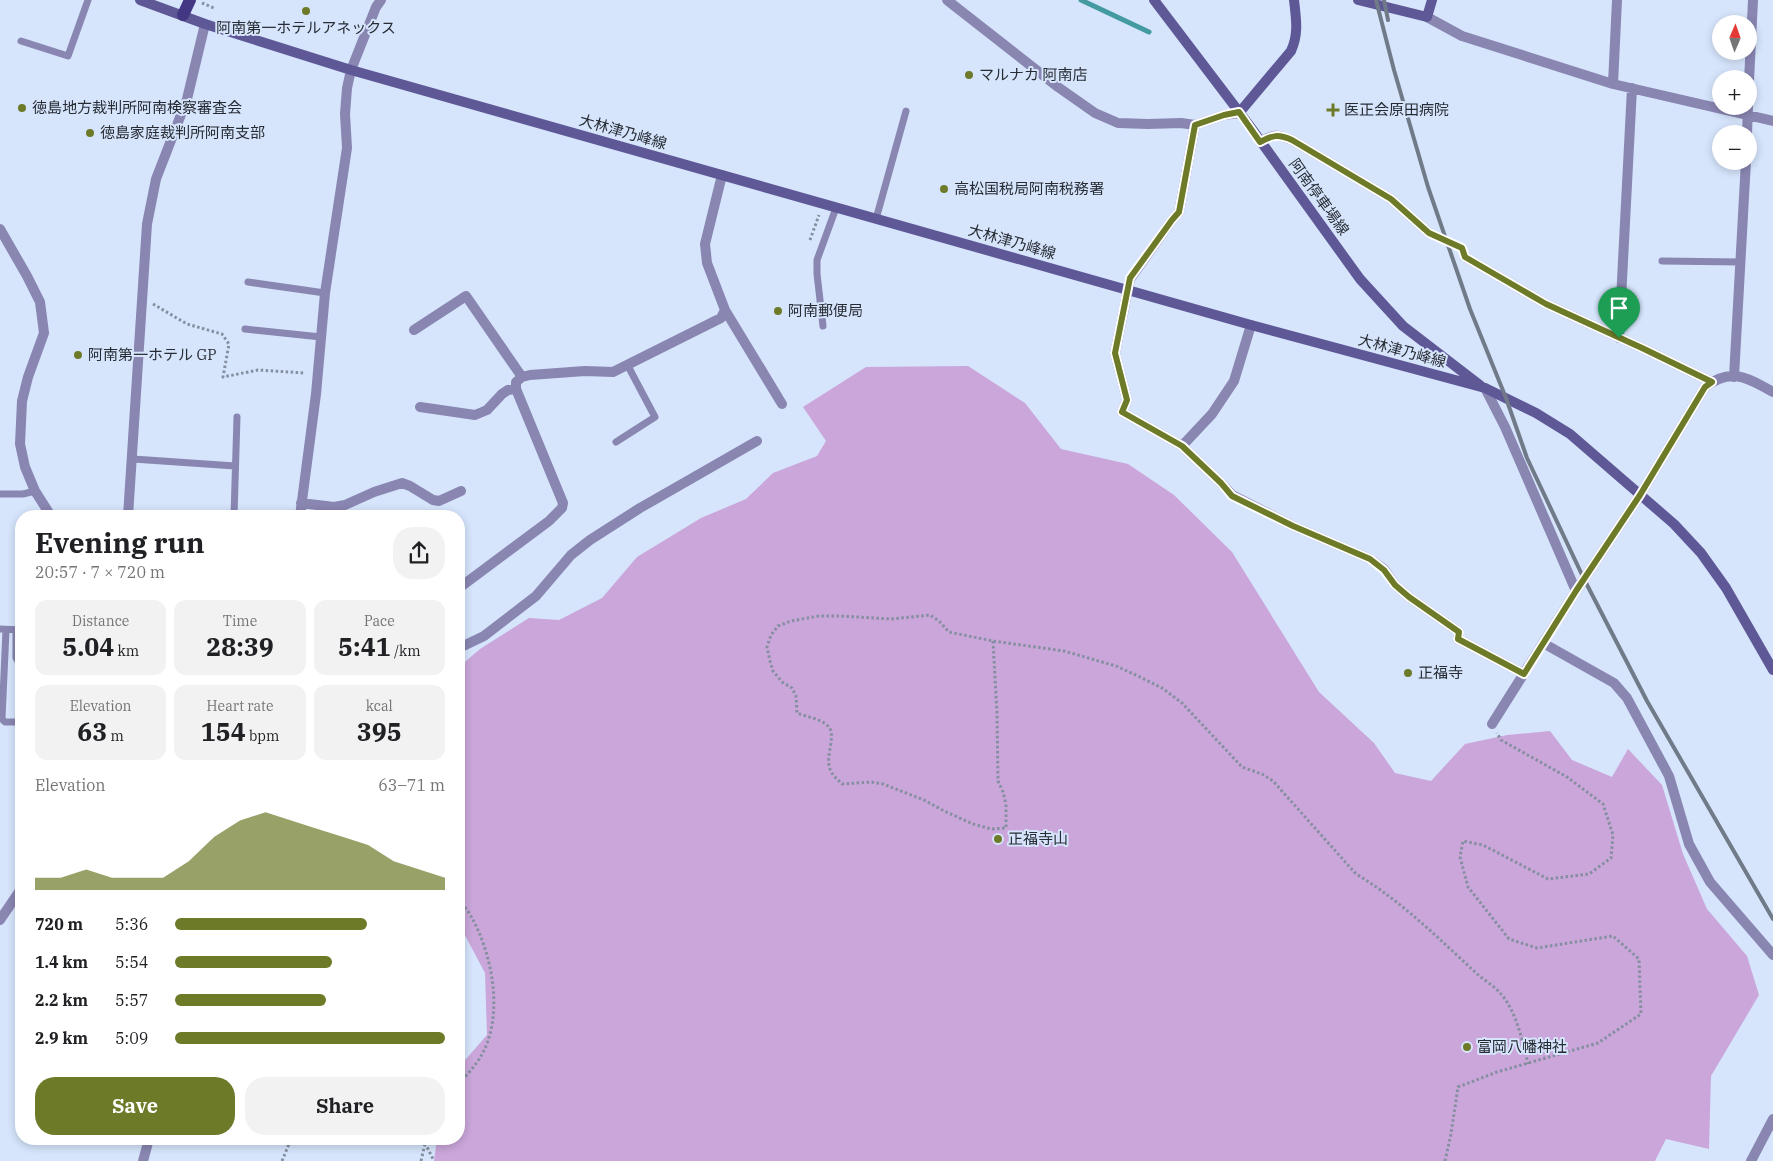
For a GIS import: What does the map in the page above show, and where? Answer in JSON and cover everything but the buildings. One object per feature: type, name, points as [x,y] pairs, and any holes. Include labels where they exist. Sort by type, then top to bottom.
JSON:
[{"type":"main road","name":"大林津乃峰線","points":[[140,0],[205,24],[351,70],[1251,325],[1485,388],[1536,413],[1570,434],[1674,524],[1701,553],[1726,588],[1773,670]]},
{"type":"main road","points":[[183,15],[190,0]]},
{"type":"main road","name":"阿南停車場線","points":[[1154,0],[1239,112],[1360,279],[1403,326],[1485,388]]},
{"type":"main road","points":[[1239,112],[1293,46],[1296,40],[1297,29],[1297,0]]},
{"type":"main road","points":[[1358,0],[1427,17],[1432,0]]},
{"type":"street","points":[[301,510],[318,374],[325,293],[347,148],[345,114],[347,88],[351,70],[376,7],[381,0]]},
{"type":"street","points":[[947,0],[1058,87],[1095,113],[1118,123],[1181,123],[1195,125],[1239,112]]},
{"type":"street","points":[[1613,84],[1616,0]]},
{"type":"street","points":[[1750,70],[1753,0]]},
{"type":"street","points":[[1427,17],[1462,36],[1613,84],[1712,104]]},
{"type":"street","points":[[129,510],[147,224],[156,178],[187,99],[205,24]]},
{"type":"street","points":[[1619,338],[1632,88]]},
{"type":"street","points":[[1757,115],[1773,121]]},
{"type":"street","points":[[1195,125],[1179,212],[1130,278],[1115,353],[1127,400],[1122,412],[1182,446],[1232,496],[1293,526],[1370,559],[1384,570],[1395,585],[1409,597],[1459,632],[1458,639],[1524,674]]},
{"type":"street","points":[[1260,142],[1268,137],[1280,135],[1292,140],[1391,199],[1429,233]]},
{"type":"street","points":[[1734,377],[1745,170]]},
{"type":"street","points":[[722,175],[707,236],[705,252],[707,263],[725,310],[782,404]]},
{"type":"street","points":[[0,228],[28,276],[40,302],[44,333],[28,377],[22,401],[20,444],[26,468],[35,491],[47,510]]},
{"type":"street","points":[[1465,257],[1546,304],[1712,382]]},
{"type":"street","points":[[414,330],[466,296],[522,377]]},
{"type":"street","points":[[465,584],[549,521],[562,508],[563,502],[516,389],[516,382],[522,377],[530,375],[585,371],[613,372],[721,318],[725,310]]},
{"type":"street","points":[[1182,446],[1212,414],[1234,381],[1251,325]]},
{"type":"street","points":[[1492,724],[1543,642],[1640,495],[1705,387],[1725,377],[1734,377],[1747,378],[1773,392]]},
{"type":"street","points":[[1485,388],[1505,428],[1576,591]]},
{"type":"street","points":[[420,408],[475,415],[487,410],[508,390],[516,389]]},
{"type":"street","points":[[465,645],[484,636],[536,596],[570,555],[590,540],[640,508],[758,441]]},
{"type":"street","points":[[302,503],[334,507],[345,505],[374,492],[402,483],[432,500],[440,501],[461,491]]},
{"type":"street","points":[[1543,642],[1614,683],[1628,698],[1670,776],[1689,844],[1710,882],[1773,955]]},
{"type":"street","points":[[0,920],[15,898]]},
{"type":"street","points":[[1750,1161],[1770,1131],[1773,1119]]},
{"type":"street","points":[[142,1161],[147,1145]]},
{"type":"lane","points":[[21,41],[68,56],[88,0]]},
{"type":"lane","points":[[876,219],[906,111]]},
{"type":"lane","points":[[823,326],[817,260],[836,208]]},
{"type":"lane","points":[[1662,261],[1740,262]]},
{"type":"lane","points":[[248,282],[325,293]]},
{"type":"lane","points":[[245,329],[321,337]]},
{"type":"lane","points":[[616,442],[655,417],[628,366]]},
{"type":"lane","points":[[234,510],[237,417]]},
{"type":"lane","points":[[133,459],[235,466]]},
{"type":"lane","points":[[0,494],[23,494],[35,491]]},
{"type":"lane","points":[[3,629],[2,719],[5,722],[15,722]]},
{"type":"path","points":[[1429,233],[1462,248],[1465,257]]},
{"type":"path","points":[[142,298],[187,324],[222,334],[229,344],[223,377],[258,370],[318,374]]},
{"type":"path","points":[[993,641],[998,780],[1003,792],[1007,814],[1006,828],[991,829],[973,824],[924,800],[882,784],[871,782],[842,784],[833,775],[829,767],[829,746],[832,735],[829,727],[797,713],[796,696],[792,688],[782,682],[773,671],[768,647],[771,635],[778,626],[791,621],[833,616],[891,619],[930,615],[939,621],[949,632],[993,641],[1064,651],[1116,666],[1162,688],[1182,703],[1242,766],[1273,781],[1356,874],[1405,908],[1501,994],[1518,1024],[1528,1064]]},
{"type":"path","points":[[1445,1161],[1452,1134],[1458,1086],[1598,1043],[1641,1014],[1639,959],[1613,936],[1537,948],[1509,939],[1468,887],[1460,857],[1463,841],[1483,845],[1548,879],[1589,874],[1610,858],[1613,835],[1603,804],[1568,777],[1501,740],[1492,724]]},
{"type":"path","points":[[465,907],[472,917],[483,942],[494,988],[494,1013],[492,1029],[481,1056],[465,1076]]},
{"type":"path","points":[[282,1161],[289,1145]]},
{"type":"path","points":[[422,1161],[424,1145]]},
{"type":"path","points":[[427,1145],[434,1161]]},
{"type":"shaded area","points":[[968,366],[1025,403],[1061,449],[1128,464],[1174,495],[1232,552],[1319,692],[1374,743],[1395,773],[1431,781],[1465,744],[1507,735],[1550,731],[1572,760],[1612,777],[1628,749],[1662,785],[1683,854],[1707,909],[1747,956],[1759,995],[1711,1076],[1709,1149],[1666,1139],[1655,1161],[434,1161],[436,1145],[465,1145],[465,1060],[487,1035],[485,973],[465,935],[465,662],[480,649],[529,618],[559,620],[602,598],[637,557],[701,518],[746,499],[773,473],[817,456],[826,441],[803,407],[866,367]]},
{"type":"waterway","points":[[1081,0],[1149,32]]},
{"type":"railway","points":[[1376,0],[1428,187],[1470,309],[1506,398],[1527,458],[1584,579],[1647,701],[1773,919]]},
{"type":"railway","points":[[1384,0],[1388,20]]},
{"type":"place","name":"阿南第一ホテルアネックス","points":[[306,11]]},
{"type":"place","name":"マルナカ 阿南店","points":[[969,75]]},
{"type":"place","name":"徳島地方裁判所阿南検察審査会","points":[[22,108]]},
{"type":"place","name":"医正会原田病院","points":[[1333,110]]},
{"type":"place","name":"徳島家庭裁判所阿南支部","points":[[90,133]]},
{"type":"place","name":"高松国税局阿南税務署","points":[[944,189]]},
{"type":"place","name":"阿南郵便局","points":[[778,311]]},
{"type":"place","name":"阿南第一ホテル GP","points":[[78,355]]},
{"type":"place","name":"正福寺","points":[[1408,673]]},
{"type":"place","name":"正福寺山","points":[[998,839]]},
{"type":"place","name":"富岡八幡神社","points":[[1467,1047]]},
{"type":"route","points":[[1239,112],[1260,142],[1268,137],[1280,135],[1292,140],[1391,199],[1429,233],[1462,248],[1465,257],[1546,304],[1619,338],[1712,382],[1705,387],[1640,495],[1576,591],[1524,674],[1458,639],[1459,632],[1409,597],[1395,585],[1384,570],[1370,559],[1293,526],[1232,496],[1182,446],[1122,412],[1127,400],[1115,353],[1130,278],[1179,212],[1195,125],[1239,112]]}]
